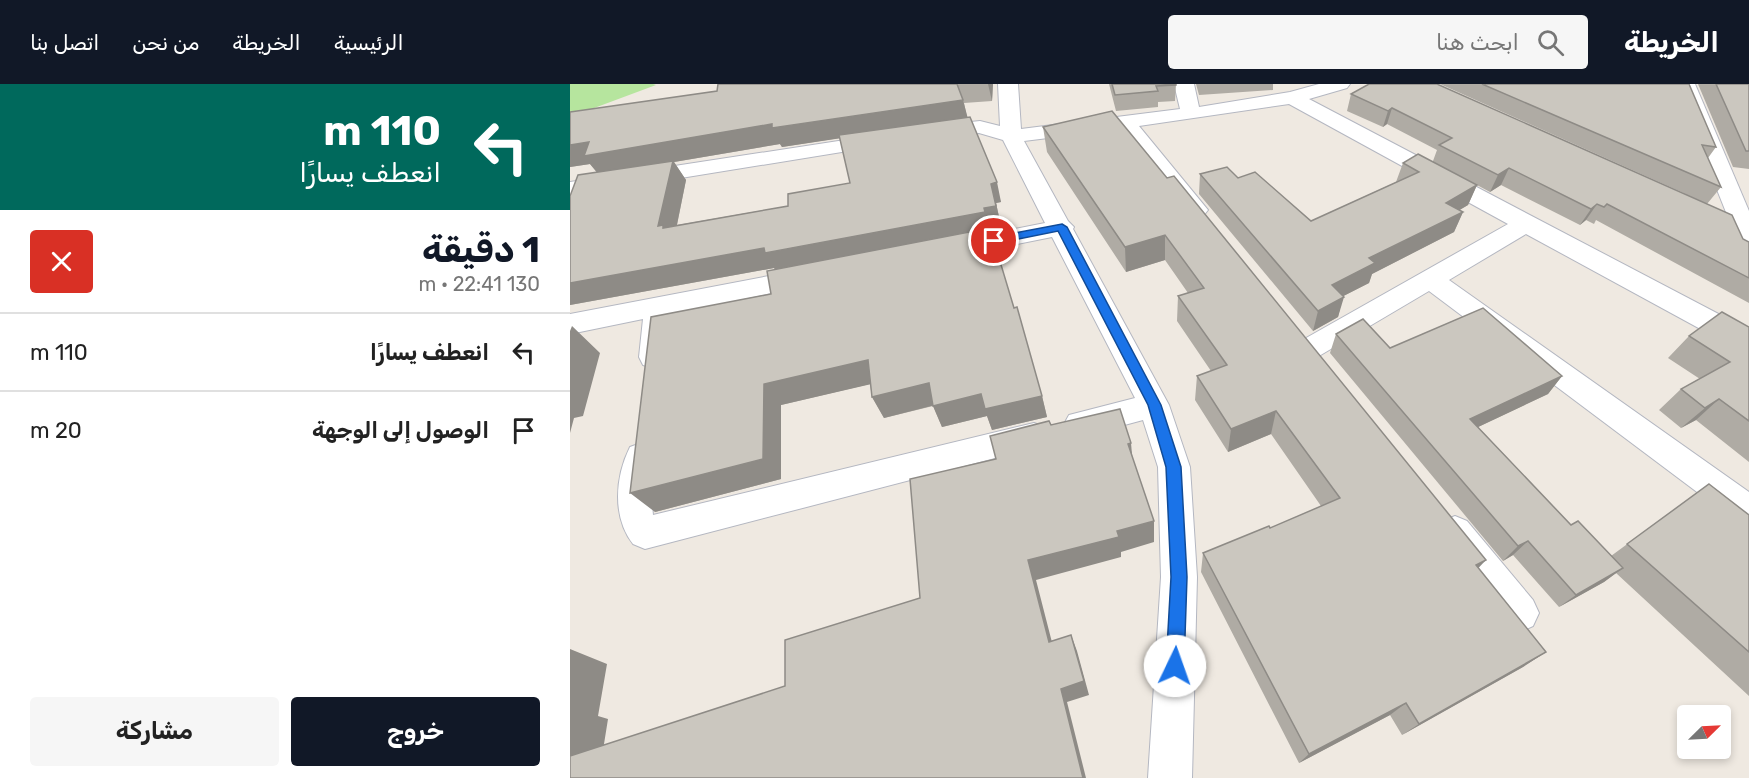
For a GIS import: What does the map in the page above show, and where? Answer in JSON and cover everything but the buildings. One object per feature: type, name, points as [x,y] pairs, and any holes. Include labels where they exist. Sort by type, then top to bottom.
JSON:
[{"type":"main road","points":[[1676,202],[1745,223]]},
{"type":"street","points":[[1008,84],[1011,136],[1031,176],[1062,227],[1154,405],[1174,467],[1179,577],[1170,778]]},
{"type":"street","points":[[1184,84],[1191,114]]},
{"type":"street","points":[[570,189],[969,127],[989,128],[1011,136],[1191,114],[1292,98],[1340,84]]},
{"type":"street","points":[[1684,84],[1745,223]]},
{"type":"street","points":[[1292,98],[1749,343]]},
{"type":"street","points":[[1125,122],[1213,231]]},
{"type":"street","points":[[1309,349],[1527,223]]},
{"type":"street","points":[[935,252],[1062,227]]},
{"type":"street","points":[[570,324],[831,273]]},
{"type":"street","points":[[1431,280],[1749,511]]},
{"type":"street","points":[[649,387],[658,307]]},
{"type":"street","points":[[644,433],[634,513],[638,526],[645,533],[1154,405]]},
{"type":"street","points":[[1440,513],[1520,613]]},
{"type":"green space","points":[[570,84],[653,84],[656,85],[570,117]]},
{"type":"route","points":[[994,241],[1062,227],[1154,405],[1174,467],[1179,577],[1175,666]]}]
